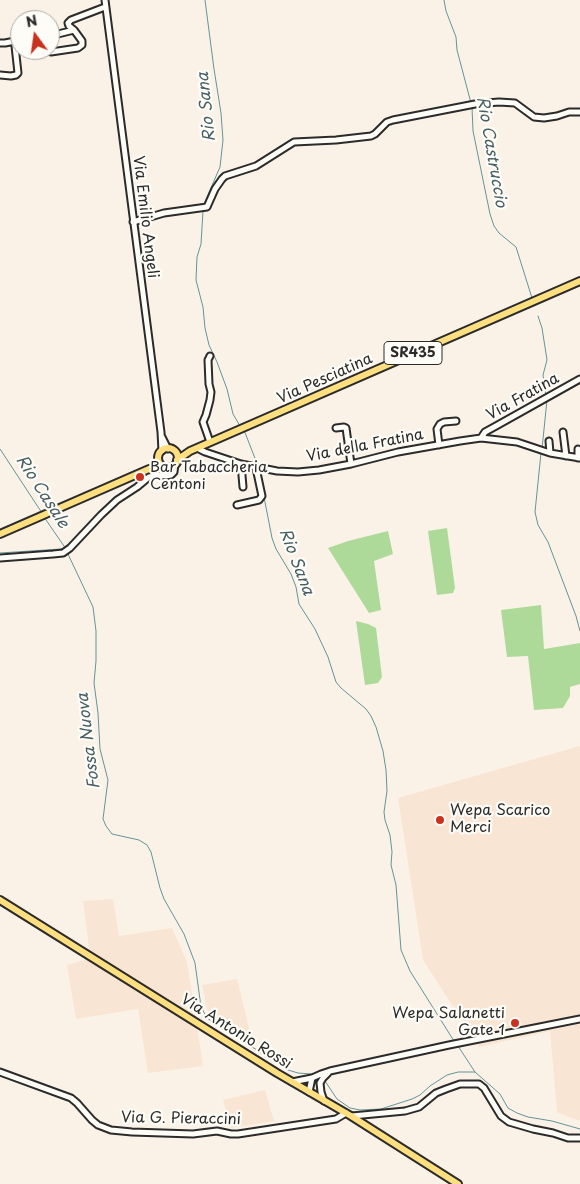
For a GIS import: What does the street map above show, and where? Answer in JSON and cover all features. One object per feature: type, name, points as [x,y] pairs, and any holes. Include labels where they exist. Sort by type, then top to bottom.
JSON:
[{"type":"main road","name":"Via Pesciatina","points":[[0,534],[150,469],[162,465],[171,467],[190,451],[580,281]]},
{"type":"main road","name":"Via Pesciatina","points":[[162,465],[159,455],[168,450],[190,451]]},
{"type":"main road","points":[[168,450],[177,457],[176,462]]},
{"type":"main road","name":"Via Antonio Rossi","points":[[0,900],[458,1184]]},
{"type":"street","name":"Via Emilio Angeli","points":[[104,0],[161,437],[168,450]]},
{"type":"street","points":[[60,51],[78,48],[82,44],[82,41],[69,26],[68,23],[71,20],[105,7]]},
{"type":"street","points":[[60,34],[74,30]]},
{"type":"street","points":[[0,75],[16,75],[18,72],[17,60]]},
{"type":"street","points":[[133,222],[164,213],[205,207],[215,189],[226,176],[256,166],[294,142],[344,140],[371,136],[387,122],[475,104],[515,103],[534,118],[580,112]]},
{"type":"street","points":[[210,356],[208,360],[210,400],[203,422],[210,442]]},
{"type":"street","name":"Via Fratina","points":[[481,438],[485,432],[580,379]]},
{"type":"street","points":[[439,445],[437,429],[440,424],[456,420]]},
{"type":"street","points":[[336,428],[346,428],[351,464]]},
{"type":"street","points":[[563,432],[566,456]]},
{"type":"street","points":[[481,438],[517,442],[550,453],[579,458],[578,449]]},
{"type":"street","name":"Via della Fratina","points":[[197,448],[241,464],[277,471],[298,472],[320,470],[398,452],[481,438]]},
{"type":"street","points":[[549,441],[550,453]]},
{"type":"street","points":[[0,558],[53,554],[66,551],[117,500],[149,477],[167,476],[174,472],[176,462]]},
{"type":"street","points":[[241,464],[243,487]]},
{"type":"street","points":[[162,465],[168,472],[167,476]]},
{"type":"street","points":[[236,505],[259,500],[262,496],[259,468]]},
{"type":"street","points":[[292,1082],[312,1078],[330,1071],[580,1019]]},
{"type":"street","points":[[309,1092],[330,1071]]},
{"type":"street","name":"Via G. Pieraccini","points":[[0,1072],[71,1098],[98,1125],[112,1130],[192,1134],[217,1131],[238,1134],[336,1119],[348,1115],[405,1111],[419,1107],[436,1093],[446,1089],[460,1084],[479,1084],[484,1088],[501,1116],[509,1122],[568,1138],[580,1138]]},
{"type":"street","points":[[309,1092],[312,1078]]},
{"type":"street","points":[[320,1083],[325,1101]]},
{"type":"shaded area","points":[[580,746],[580,1120],[557,1112],[550,1031],[479,1047],[423,960],[398,798]]},
{"type":"shaded area","points":[[113,899],[119,936],[172,928],[187,962],[203,1066],[148,1073],[138,1009],[76,1019],[67,965],[85,960],[89,948],[83,901]]},
{"type":"shaded area","points":[[237,979],[252,1040],[211,1015],[207,1009],[202,985]]},
{"type":"shaded area","points":[[265,1090],[274,1121],[231,1128],[223,1100]]},
{"type":"green space","points":[[447,528],[455,588],[453,593],[437,595],[428,531]]},
{"type":"green space","points":[[388,531],[393,554],[374,561],[381,610],[369,613],[328,548]]},
{"type":"green space","points":[[541,605],[544,649],[580,643],[580,684],[570,687],[570,696],[563,708],[534,710],[528,656],[507,657],[501,610]]},
{"type":"green space","points":[[356,621],[376,628],[382,677],[378,683],[365,685]]},
{"type":"waterway","name":"Rio Sana","points":[[204,204],[220,167],[223,140],[205,0]]},
{"type":"waterway","name":"Rio Castruccio","points":[[444,0],[456,37],[457,50],[471,103]]},
{"type":"waterway","name":"Rio Castruccio","points":[[472,107],[473,131],[490,214],[494,226],[499,233],[516,247],[532,298]]},
{"type":"waterway","name":"Rio Sana","points":[[203,211],[196,280],[203,307],[209,345],[227,389],[233,414],[240,426]]},
{"type":"waterway","name":"Rio Castruccio","points":[[538,316],[542,328],[547,360],[543,375],[546,396]]},
{"type":"waterway","name":"Rio Castruccio","points":[[542,449],[547,400]]},
{"type":"waterway","name":"Rio Sana","points":[[244,430],[258,466]]},
{"type":"waterway","name":"Rio Casale","points":[[0,449],[42,513]]},
{"type":"waterway","name":"Rio Castruccio","points":[[541,453],[535,512],[538,525],[548,542],[580,631]]},
{"type":"waterway","name":"Rio Sana","points":[[259,470],[261,481]]},
{"type":"waterway","name":"Rio Sana","points":[[264,497],[276,549],[291,574],[299,604],[315,629],[328,657],[336,682],[366,709],[376,727],[386,770],[387,791],[384,812],[390,835],[391,865],[396,885],[401,950],[410,971],[454,1041]]},
{"type":"waterway","name":"Rio Casale","points":[[44,517],[66,549]]},
{"type":"waterway","points":[[0,553],[64,548]]},
{"type":"waterway","name":"Fossa Nuova","points":[[67,552],[93,607],[96,631],[94,683],[100,749],[108,780],[103,819],[106,826],[112,834],[139,840],[147,845],[151,852],[164,899],[184,934],[195,963],[201,1007],[207,1018],[288,1070],[311,1074]]},
{"type":"waterway","name":"Rio Sana","points":[[458,1046],[475,1072]]},
{"type":"waterway","name":"Fossa Nuova","points":[[325,1081],[337,1099],[350,1108],[360,1110],[381,1109],[420,1095],[447,1075],[458,1072],[475,1072],[500,1094],[508,1108],[517,1113],[580,1129]]},
{"type":"place","name":"Bar Tabaccheria Centoni","points":[[140,477]]},
{"type":"place","name":"Wepa Scarico Merci","points":[[440,820]]},
{"type":"place","name":"Wepa Salanetti Gate 1","points":[[515,1023]]}]
